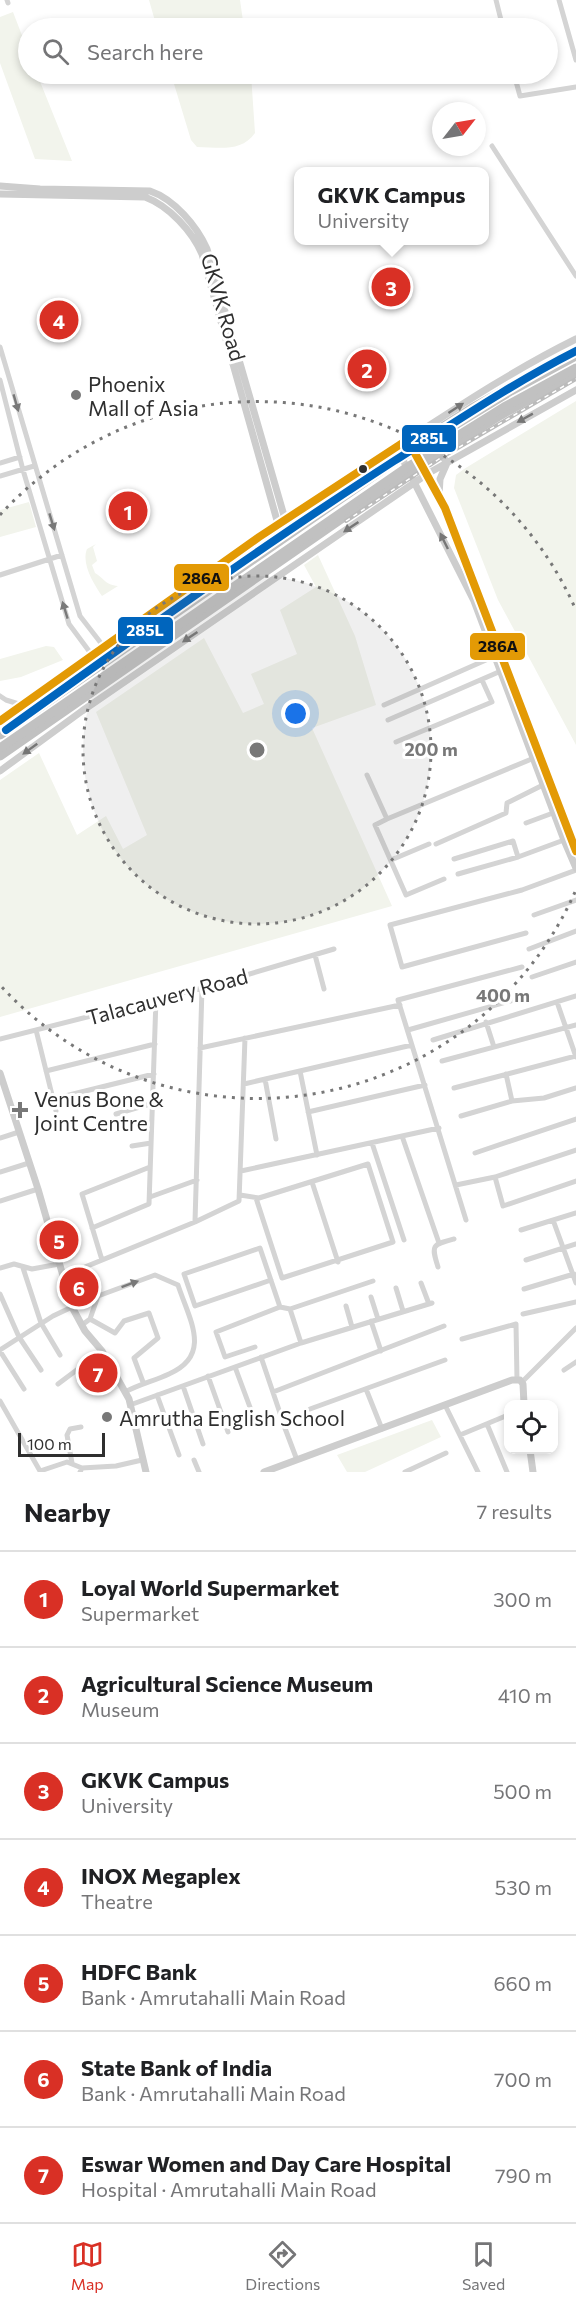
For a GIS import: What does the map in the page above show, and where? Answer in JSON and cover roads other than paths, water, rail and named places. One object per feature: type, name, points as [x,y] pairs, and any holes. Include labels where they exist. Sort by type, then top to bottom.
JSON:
[{"type":"highway","points":[[0,730],[309,516],[398,450],[576,350]]},
{"type":"highway","points":[[0,735],[388,466],[511,391],[576,356]]},
{"type":"highway","points":[[0,748],[406,468],[504,407],[576,368]]},
{"type":"highway","points":[[0,756],[421,464],[501,415],[576,374]]},
{"type":"highway","points":[[297,512],[309,516]]},
{"type":"street","points":[[496,0],[500,18]]},
{"type":"street","points":[[560,0],[576,60]]},
{"type":"street","points":[[517,84],[520,96],[576,87]]},
{"type":"street","points":[[492,146],[576,276]]},
{"type":"street","points":[[0,186],[40,189],[139,190],[155,197]]},
{"type":"street","points":[[0,194],[155,197]]},
{"type":"street","name":"GKVK Road","points":[[155,197],[194,240],[202,254],[282,522]]},
{"type":"street","points":[[526,933],[402,967],[390,925],[522,890],[576,869],[553,813],[553,803],[524,712],[440,498],[409,443],[467,401],[576,339]]},
{"type":"street","points":[[0,347],[2,362],[80,616],[104,647]]},
{"type":"street","points":[[0,380],[23,470],[69,624],[92,655]]},
{"type":"street","points":[[0,771],[82,711],[427,474],[576,390]]},
{"type":"street","points":[[0,721],[282,522],[398,450],[472,596],[543,785],[576,850]]},
{"type":"street","points":[[440,452],[447,463]]},
{"type":"street","points":[[0,463],[20,457]]},
{"type":"street","points":[[440,498],[440,479],[447,463]]},
{"type":"street","points":[[0,476],[34,466]]},
{"type":"street","points":[[0,575],[62,555]]},
{"type":"street","points":[[384,705],[495,656]]},
{"type":"street","points":[[388,720],[501,670]]},
{"type":"street","points":[[396,742],[492,702],[482,680]]},
{"type":"street","points":[[0,696],[22,705]]},
{"type":"street","points":[[444,879],[406,895],[375,825],[534,758]]},
{"type":"street","points":[[367,775],[387,819]]},
{"type":"street","points":[[391,860],[506,813],[507,802],[543,785]]},
{"type":"street","points":[[526,823],[553,813]]},
{"type":"street","points":[[458,874],[518,857],[564,840]]},
{"type":"street","points":[[454,859],[513,841],[518,857]]},
{"type":"street","points":[[534,915],[576,900]]},
{"type":"street","points":[[529,949],[576,931]]},
{"type":"street","name":"Talacauvery Road","points":[[0,1039],[202,987],[334,949]]},
{"type":"street","points":[[315,956],[324,989]]},
{"type":"street","points":[[532,977],[576,962]]},
{"type":"street","points":[[466,1220],[398,1000],[522,967]]},
{"type":"street","points":[[195,1222],[202,987]]},
{"type":"street","points":[[433,1040],[576,996]]},
{"type":"street","points":[[408,1030],[524,997]]},
{"type":"street","points":[[92,1228],[148,1206],[156,999]]},
{"type":"street","points":[[454,1088],[576,1056],[557,1002]]},
{"type":"street","points":[[200,1048],[400,1005]]},
{"type":"street","points":[[486,1022],[494,1047]]},
{"type":"street","points":[[442,1061],[576,1025]]},
{"type":"street","points":[[36,1030],[56,1112]]},
{"type":"street","points":[[63,1276],[237,1203],[240,1195],[245,1038]]},
{"type":"street","points":[[46,1071],[155,1044]]},
{"type":"street","points":[[244,1084],[412,1045]]},
{"type":"street","points":[[300,1071],[317,1155]]},
{"type":"street","points":[[0,1073],[38,1189],[72,1307],[83,1328],[102,1351],[125,1392],[146,1472]]},
{"type":"street","points":[[53,1099],[154,1074]]},
{"type":"street","points":[[506,1074],[512,1101]]},
{"type":"street","points":[[265,1079],[276,1139]]},
{"type":"street","points":[[308,1113],[425,1085]]},
{"type":"street","points":[[461,1116],[512,1101],[544,1098],[576,1088]]},
{"type":"street","points":[[116,1114],[153,1103]]},
{"type":"street","points":[[475,1153],[576,1119]]},
{"type":"street","points":[[241,1171],[439,1128]]},
{"type":"street","points":[[0,1138],[19,1132]]},
{"type":"street","points":[[402,1136],[440,1243]]},
{"type":"street","points":[[132,1146],[151,1143]]},
{"type":"street","points":[[372,1143],[404,1240]]},
{"type":"street","points":[[456,1185],[495,1177],[576,1150]]},
{"type":"street","points":[[0,1172],[29,1163]]},
{"type":"street","points":[[240,1195],[256,1198],[368,1164],[393,1242],[338,1262],[282,1278],[256,1198]]},
{"type":"street","points":[[102,1260],[82,1194],[150,1167]]},
{"type":"street","points":[[495,1177],[503,1206],[576,1181]]},
{"type":"street","points":[[150,1197],[197,1180]]},
{"type":"street","points":[[312,1182],[338,1262]]},
{"type":"street","points":[[0,1201],[38,1189]]},
{"type":"street","points":[[380,1202],[391,1199]]},
{"type":"street","points":[[521,1230],[576,1213]]},
{"type":"street","points":[[553,1220],[576,1283]]},
{"type":"street","points":[[438,1268],[434,1247],[454,1239]]},
{"type":"street","points":[[526,1260],[576,1244]]},
{"type":"street","points":[[271,1280],[195,1306],[184,1274],[260,1248],[271,1280],[280,1307]]},
{"type":"street","points":[[0,1268],[14,1264],[32,1269],[59,1264]]},
{"type":"street","points":[[23,1268],[41,1323],[60,1355]]},
{"type":"street","points":[[524,1289],[574,1274]]},
{"type":"street","points":[[83,1328],[90,1319],[98,1296],[155,1275],[178,1285],[197,1343],[191,1360],[170,1374],[143,1382],[125,1392]]},
{"type":"street","points":[[255,1347],[225,1357],[216,1332],[280,1307],[290,1309],[373,1281]]},
{"type":"street","points":[[130,1405],[302,1343],[430,1303],[421,1283]]},
{"type":"street","points":[[396,1288],[404,1311]]},
{"type":"street","points":[[0,1294],[19,1337],[41,1370]]},
{"type":"street","points":[[371,1297],[378,1319]]},
{"type":"street","points":[[523,1314],[576,1302]]},
{"type":"street","points":[[346,1306],[352,1327]]},
{"type":"street","points":[[24,1389],[0,1350],[41,1323],[72,1307]]},
{"type":"street","points":[[290,1309],[302,1343]]},
{"type":"street","points":[[90,1319],[116,1334],[124,1321],[149,1313],[158,1338],[134,1359],[143,1382]]},
{"type":"street","points":[[371,1321],[381,1351]]},
{"type":"street","points":[[462,1339],[516,1324],[523,1400]]},
{"type":"street","points":[[273,1392],[444,1326]]},
{"type":"street","points":[[264,1472],[445,1405],[520,1381],[576,1328]]},
{"type":"street","points":[[58,1384],[102,1351]]},
{"type":"street","points":[[261,1357],[297,1460]]},
{"type":"street","points":[[310,1409],[445,1360]]},
{"type":"street","points":[[564,1370],[576,1362]]},
{"type":"street","points":[[235,1367],[257,1426]]},
{"type":"street","points":[[208,1377],[228,1432]]},
{"type":"street","points":[[183,1386],[203,1444]]},
{"type":"street","points":[[366,1389],[382,1429]]},
{"type":"street","points":[[157,1395],[179,1455]]},
{"type":"street","points":[[0,1401],[39,1471],[68,1462],[81,1470],[142,1460]]},
{"type":"street","points":[[445,1405],[478,1472]]},
{"type":"street","points":[[460,1435],[504,1417]]},
{"type":"street","points":[[487,1424],[507,1472]]},
{"type":"street","points":[[72,1463],[67,1435],[70,1429],[81,1426]]},
{"type":"street","points":[[405,1472],[446,1453]]},
{"type":"street","points":[[531,1454],[533,1472]]},
{"type":"street","points":[[194,1460],[199,1472]]},
{"type":"railway","points":[[346,521],[439,459],[576,379]]},
{"type":"place","name":"GKVK Campus","points":[[391,287]]},
{"type":"place","name":"INOX Megaplex","points":[[59,320]]},
{"type":"place","name":"Agricultural Science Museum","points":[[367,369]]},
{"type":"place","name":"Phoenix Mall of Asia","points":[[76,395]]},
{"type":"place","name":"Loyal World Supermarket","points":[[128,511]]},
{"type":"place","name":"Venus Bone & Joint Centre","points":[[20,1110]]},
{"type":"place","name":"HDFC Bank","points":[[59,1240]]},
{"type":"place","name":"State Bank of India","points":[[79,1287]]},
{"type":"place","name":"Eswar Women and Day Care Hospital","points":[[98,1373]]},
{"type":"place","name":"Amrutha English School","points":[[107,1417]]}]
